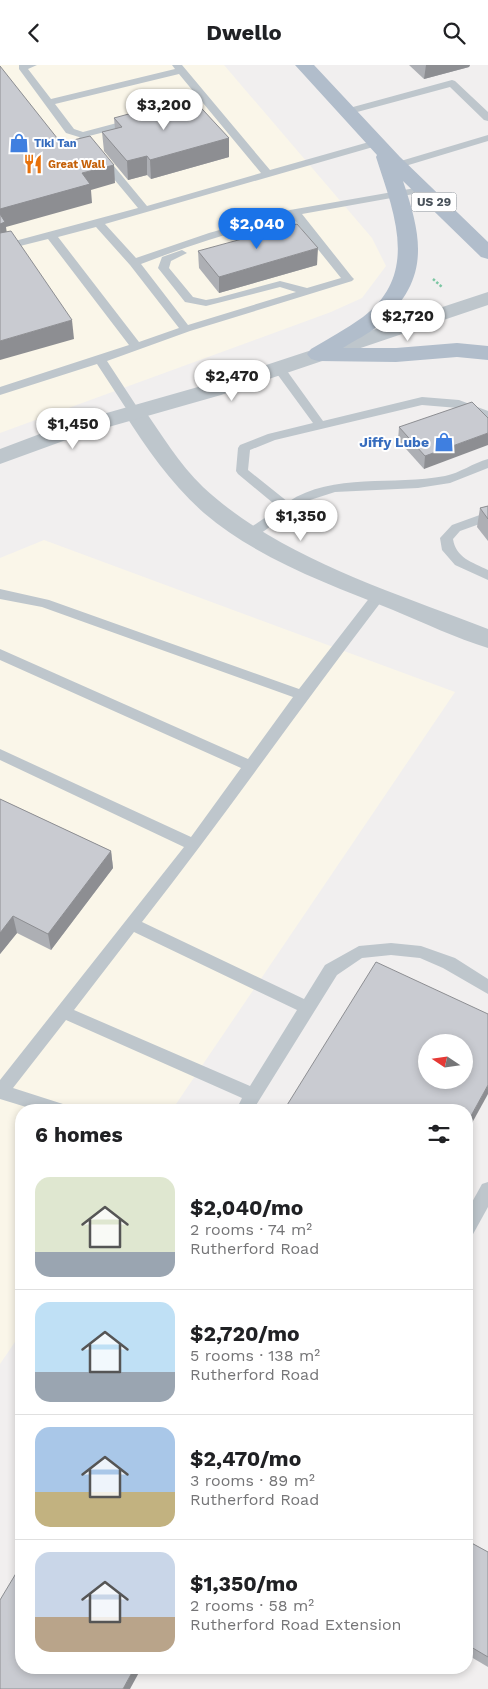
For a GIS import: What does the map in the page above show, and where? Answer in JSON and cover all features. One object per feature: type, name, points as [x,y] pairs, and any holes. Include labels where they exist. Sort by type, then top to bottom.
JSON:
[{"type":"main road","name":"US 29","points":[[304,65],[421,190],[488,253]]},
{"type":"main road","points":[[318,354],[371,321],[398,292],[408,271],[408,236],[398,195],[379,146]]},
{"type":"main road","points":[[318,354],[396,355],[457,350],[488,353]]},
{"type":"street","points":[[2,453],[69,431],[213,389],[488,298]]},
{"type":"street","points":[[135,413],[173,466],[194,491],[224,518],[249,535],[306,566],[488,639]]},
{"type":"lane","points":[[25,66],[70,131],[83,135],[146,119]]},
{"type":"lane","points":[[49,102],[179,68],[205,103],[267,173]]},
{"type":"lane","points":[[346,112],[452,83],[488,119]]},
{"type":"lane","points":[[83,135],[144,209]]},
{"type":"lane","points":[[398,165],[488,138]]},
{"type":"lane","points":[[0,248],[98,223],[267,173],[379,146]]},
{"type":"lane","points":[[134,263],[195,241],[294,212],[421,190]]},
{"type":"lane","points":[[0,391],[138,347],[186,329],[311,292],[348,279],[294,212]]},
{"type":"lane","points":[[98,223],[134,263],[186,329]]},
{"type":"lane","points":[[51,235],[138,347]]},
{"type":"lane","points":[[195,241],[191,250],[166,259],[163,269],[189,299],[206,303],[280,284],[311,292]]},
{"type":"lane","points":[[100,359],[135,413]]},
{"type":"lane","points":[[278,367],[320,425]]},
{"type":"lane","points":[[288,509],[242,471],[244,448],[272,437],[422,401],[459,404],[482,412],[488,418]]},
{"type":"lane","points":[[249,535],[303,498],[334,488],[418,484],[450,479],[488,463]]},
{"type":"lane","points":[[488,516],[456,528],[446,538],[448,550],[460,562],[488,575]]},
{"type":"lane","points":[[0,594],[44,603],[302,695]]},
{"type":"lane","points":[[40,1104],[0,1092],[194,845],[302,695],[379,595]]},
{"type":"lane","points":[[0,654],[250,766]]},
{"type":"lane","points":[[0,754],[194,845]]},
{"type":"lane","points":[[132,924],[308,1008]]},
{"type":"lane","points":[[248,1104],[332,970],[360,952],[391,949],[421,951],[449,963],[488,987]]},
{"type":"lane","points":[[63,1013],[253,1095]]},
{"type":"lane","points":[[473,1217],[488,1190]]},
{"type":"shaded area","points":[[0,65],[224,65],[372,238],[386,266],[362,298],[331,312],[0,433]]},
{"type":"shaded area","points":[[44,540],[455,692],[176,1104],[15,1104],[15,1342],[0,1364],[0,558]]},
{"type":"building","points":[[0,66],[61,143],[90,136],[114,165],[82,173],[90,184],[0,209]]},
{"type":"building","points":[[191,97],[229,138],[150,160],[147,156],[127,161],[102,132],[122,127],[114,118]]},
{"type":"building","points":[[0,214],[5,222],[0,224]]},
{"type":"building","points":[[297,224],[318,248],[219,277],[198,251]]},
{"type":"building","points":[[11,231],[72,320],[0,341],[0,233]]},
{"type":"building","points":[[472,402],[488,418],[488,433],[425,456],[399,427]]},
{"type":"building","points":[[488,506],[488,519],[480,508]]},
{"type":"building","points":[[0,799],[111,851],[48,934],[13,916],[0,933]]},
{"type":"building","points":[[376,962],[488,1014],[488,1085],[473,1112],[473,1104],[288,1104]]},
{"type":"building","points":[[473,1544],[488,1552],[488,1657],[473,1648]]},
{"type":"building","points":[[15,1575],[15,1674],[131,1674],[123,1689],[0,1689],[0,1600]]},
{"type":"place","name":"Tiki Tan","points":[[19,143]]},
{"type":"place","name":"Great Wall","points":[[33,164]]},
{"type":"place","name":"Jiffy Lube","points":[[444,442]]}]
